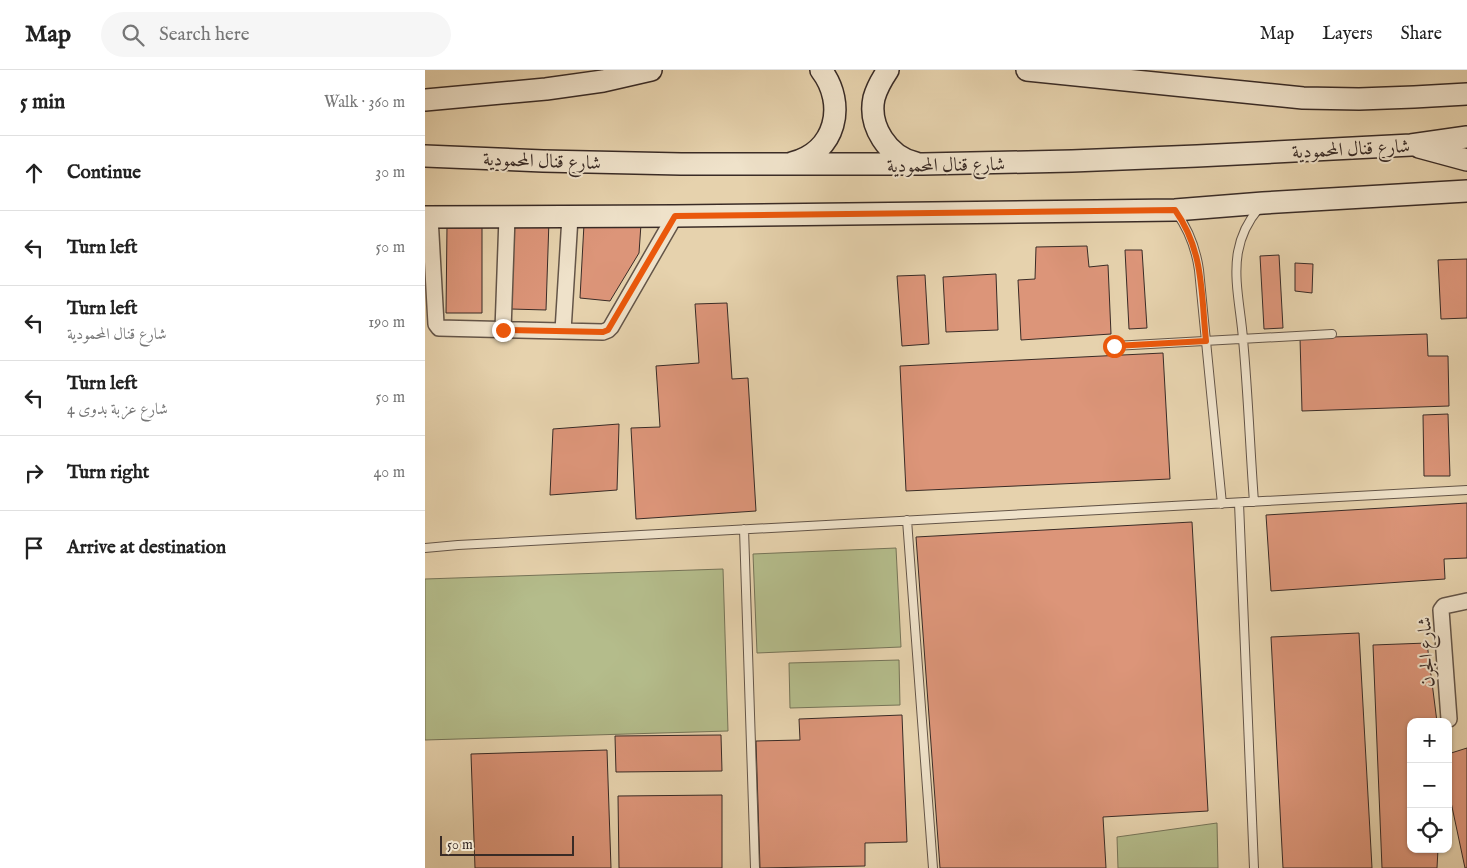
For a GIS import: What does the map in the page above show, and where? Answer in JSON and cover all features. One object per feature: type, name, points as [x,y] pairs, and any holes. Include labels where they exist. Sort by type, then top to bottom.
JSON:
[{"type":"main road","points":[[425,100],[546,89],[603,81],[651,70]]},
{"type":"main road","points":[[786,164],[803,159],[817,150],[824,142],[834,122],[835,99],[829,83],[821,70]]},
{"type":"main road","points":[[888,70],[877,89],[874,100],[873,111],[878,133],[884,142],[897,154],[911,162],[923,164]]},
{"type":"main road","points":[[1027,70],[1303,98],[1415,98],[1467,94]]},
{"type":"main road","name":"شارع قنال المحمودية","points":[[425,156],[681,164],[923,164],[1197,156],[1411,145],[1467,137]]},
{"type":"main road","points":[[1411,145],[1467,160]]},
{"type":"main road","points":[[428,217],[1175,210],[1467,191]]},
{"type":"street","points":[[428,217],[436,324],[440,328],[605,332],[611,327],[675,216]]},
{"type":"street","points":[[503,330],[507,217]]},
{"type":"street","points":[[563,331],[570,217]]},
{"type":"street","name":"شارع الجرن","points":[[1449,718],[1441,610],[1446,606],[1467,601]]},
{"type":"lane","points":[[1254,502],[1236,267],[1241,239],[1246,226],[1263,203]]},
{"type":"lane","points":[[1175,210],[1189,233],[1197,257],[1222,504]]},
{"type":"lane","points":[[1114,346],[1332,334]]},
{"type":"lane","points":[[425,548],[468,544],[1467,490]]},
{"type":"lane","points":[[1239,503],[1255,868]]},
{"type":"lane","points":[[907,520],[933,868]]},
{"type":"lane","points":[[744,529],[755,868]]},
{"type":"green space","points":[[896,548],[901,647],[757,653],[753,554]]},
{"type":"green space","points":[[723,569],[728,731],[425,740],[425,579]]},
{"type":"green space","points":[[899,660],[900,705],[790,708],[789,663]]},
{"type":"green space","points":[[1217,823],[1218,868],[1118,868],[1117,837]]},
{"type":"building","points":[[513,219],[549,220],[546,310],[511,309]]},
{"type":"building","points":[[584,224],[641,224],[639,253],[610,301],[580,298]]},
{"type":"building","points":[[447,226],[482,226],[482,313],[446,313]]},
{"type":"building","points":[[1087,246],[1089,267],[1108,265],[1111,334],[1021,340],[1018,280],[1035,279],[1036,247]]},
{"type":"building","points":[[1125,250],[1142,250],[1147,328],[1129,329]]},
{"type":"building","points":[[1279,255],[1283,328],[1264,329],[1260,256]]},
{"type":"building","points":[[1467,259],[1467,318],[1441,319],[1438,260]]},
{"type":"building","points":[[1295,263],[1313,264],[1312,293],[1295,291]]},
{"type":"building","points":[[996,274],[998,330],[946,332],[943,277]]},
{"type":"building","points":[[925,275],[929,344],[902,346],[897,276]]},
{"type":"building","points":[[727,303],[732,379],[748,378],[756,511],[636,519],[631,428],[660,427],[656,366],[699,363],[695,304]]},
{"type":"building","points":[[1427,334],[1428,356],[1448,356],[1449,406],[1302,411],[1300,338]]},
{"type":"building","points":[[1163,353],[1170,479],[906,491],[900,366]]},
{"type":"building","points":[[1448,414],[1450,476],[1424,476],[1423,415]]},
{"type":"building","points":[[619,424],[617,490],[550,495],[553,429]]},
{"type":"building","points":[[1467,503],[1467,558],[1444,559],[1445,579],[1271,591],[1266,515]]},
{"type":"building","points":[[1192,522],[1208,811],[1103,817],[1106,868],[940,868],[916,537]]},
{"type":"building","points":[[1359,633],[1372,868],[1283,868],[1271,637]]},
{"type":"building","points":[[1427,643],[1436,718],[1407,718],[1407,853],[1438,853],[1437,868],[1382,868],[1373,645]]},
{"type":"building","points":[[902,715],[907,842],[865,843],[865,866],[760,868],[756,741],[800,740],[799,719]]},
{"type":"building","points":[[721,735],[722,771],[616,772],[615,736]]},
{"type":"building","points":[[1467,748],[1467,868],[1465,868],[1452,807],[1452,753]]},
{"type":"building","points":[[607,750],[611,868],[475,868],[471,754]]},
{"type":"building","points":[[722,795],[722,868],[619,868],[618,796]]},
{"type":"route","points":[[503,330],[605,332],[611,327],[675,216],[1175,210],[1189,233],[1197,257],[1206,341],[1114,346]]}]
